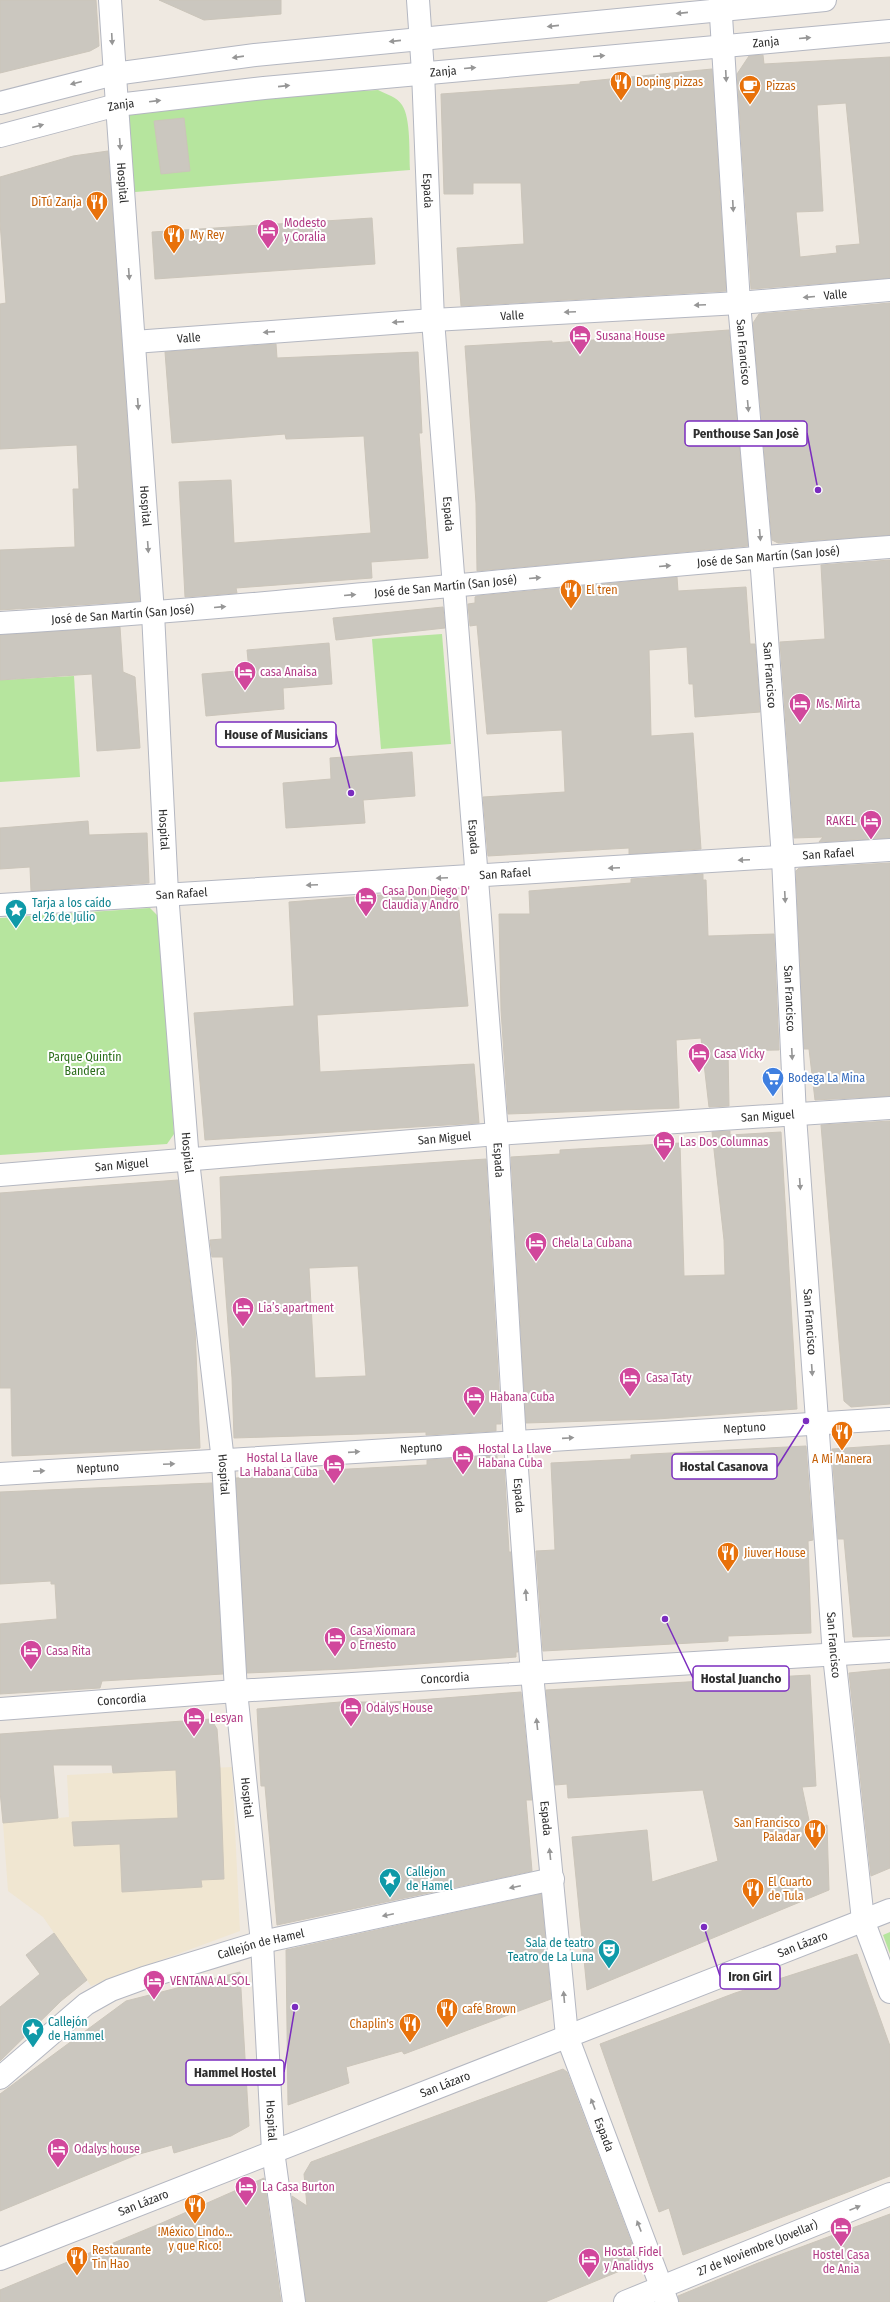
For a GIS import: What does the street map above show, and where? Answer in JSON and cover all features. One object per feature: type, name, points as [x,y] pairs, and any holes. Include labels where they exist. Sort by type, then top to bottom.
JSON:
[{"type":"street","name":"Hospital","points":[[110,0],[153,613],[167,893],[188,1161],[223,1461],[236,1691],[262,1942],[273,2151],[294,2302]]},
{"type":"street","name":"Espada","points":[[418,0],[423,72],[433,320],[497,1134],[515,1442],[532,1674],[567,2036],[664,2295]]},
{"type":"street","points":[[0,103],[114,74],[255,55],[720,5],[825,0]]},
{"type":"street","name":"San Francisco","points":[[720,5],[724,46],[739,302],[762,556],[783,858],[795,1116],[816,1423],[834,1655],[863,1920],[890,1992]]},
{"type":"street","name":"Zanja","points":[[0,136],[117,106],[264,88],[423,72],[890,30]]},
{"type":"street","name":"Valle","points":[[134,342],[433,320],[739,302],[890,290]]},
{"type":"street","name":"José de San Martín (San José)","points":[[0,623],[153,613],[762,556],[890,547]]},
{"type":"street","name":"San Rafael","points":[[0,905],[167,893],[783,858],[890,850]]},
{"type":"street","name":"San Miguel","points":[[0,1175],[188,1161],[497,1134],[795,1116],[890,1108]]},
{"type":"street","name":"Neptuno","points":[[0,1474],[890,1419]]},
{"type":"street","name":"Concordia","points":[[0,1709],[236,1691],[890,1651]]},
{"type":"street","name":"Callejón de Hamel","points":[[0,2078],[86,2004],[111,1990],[185,1964],[262,1942],[553,1879]]},
{"type":"street","name":"San Lázaro","points":[[0,2259],[890,1910]]},
{"type":"street","name":"27 de Noviembre (Jovellar)","points":[[625,2302],[664,2295],[890,2194]]},
{"type":"shaded area","points":[[232,1767],[240,1931],[91,1986],[43,1917],[8,1891],[3,1823],[69,1817],[67,1775]]},
{"type":"green space","points":[[378,90],[400,102],[405,111],[408,127],[410,170],[123,193],[117,105]]},
{"type":"green space","points":[[442,634],[451,744],[381,749],[372,639]]},
{"type":"green space","points":[[74,676],[80,777],[0,782],[0,680]]},
{"type":"green space","name":"Parque Quintín Bandera","points":[[150,908],[159,917],[174,1134],[167,1144],[0,1155],[0,918]]},
{"type":"green space","points":[[890,1932],[890,1954],[883,1935]]},
{"type":"building","points":[[0,0],[96,0],[99,46],[90,51],[0,73]]},
{"type":"building","points":[[159,0],[281,0],[281,14],[204,20]]},
{"type":"building","points":[[763,55],[764,64],[890,57],[890,278],[751,289],[737,74],[749,56]],"holes":[[[846,103],[860,244],[836,246],[837,253],[800,257],[796,212],[823,211],[817,105]]]},
{"type":"building","points":[[712,69],[726,291],[461,306],[457,248],[524,244],[521,183],[473,183],[473,194],[444,194],[441,94],[580,84],[580,82]]},
{"type":"building","points":[[184,118],[190,171],[161,174],[154,121]]},
{"type":"building","points":[[108,151],[140,601],[0,610],[0,550],[75,547],[73,489],[79,489],[77,445],[0,449],[0,304],[6,303],[0,222],[0,177],[73,156]]},
{"type":"building","points":[[372,218],[375,264],[155,279],[152,232]]},
{"type":"building","points":[[890,303],[890,535],[778,543],[772,540],[753,323],[759,314]]},
{"type":"building","points":[[729,330],[748,546],[477,571],[476,503],[465,346],[552,341],[552,343]]},
{"type":"building","points":[[276,344],[277,358],[418,352],[422,433],[419,433],[428,558],[371,562],[372,578],[236,588],[237,593],[185,597],[179,482],[231,480],[234,543],[371,533],[364,436],[286,439],[285,434],[172,443],[165,352]]},
{"type":"building","points":[[890,560],[890,838],[819,842],[823,837],[794,838],[780,642],[825,639],[821,565]]},
{"type":"building","points":[[677,577],[678,591],[746,587],[750,644],[755,644],[760,712],[695,717],[693,684],[689,684],[687,647],[649,650],[651,736],[693,733],[701,849],[629,854],[629,848],[488,856],[483,797],[565,792],[562,730],[487,734],[477,625],[470,626],[468,604],[475,603],[475,597],[477,596]]},
{"type":"building","points":[[443,607],[445,628],[336,640],[333,618]]},
{"type":"building","points":[[120,627],[123,672],[135,677],[140,748],[97,751],[92,674],[0,680],[0,635]]},
{"type":"building","points":[[329,643],[332,684],[283,688],[284,709],[206,716],[202,674],[249,670],[247,650]]},
{"type":"building","points":[[412,752],[415,796],[363,800],[365,823],[286,828],[283,783],[331,779],[330,758]]},
{"type":"building","points":[[88,821],[89,835],[147,833],[149,883],[31,891],[30,867],[0,869],[0,828]]},
{"type":"building","points":[[890,863],[890,1096],[815,1100],[809,1049],[804,1049],[796,871],[799,868]]},
{"type":"building","points":[[703,874],[703,880],[706,880],[708,936],[774,934],[779,1050],[728,1051],[729,1106],[709,1107],[701,1038],[676,1040],[679,1108],[508,1114],[501,1010],[499,914],[530,914],[529,891],[631,883],[631,879]]},
{"type":"building","points":[[457,889],[468,1006],[317,1015],[320,1072],[474,1064],[479,1123],[205,1140],[194,1013],[294,1006],[289,902]]},
{"type":"building","points":[[890,1121],[890,1404],[851,1407],[844,1401],[821,1125]]},
{"type":"building","points":[[730,1131],[730,1135],[781,1132],[797,1409],[657,1419],[526,1423],[511,1157],[560,1154],[560,1150],[680,1143],[684,1276],[725,1275],[724,1240],[712,1132]]},
{"type":"building","points":[[486,1159],[501,1424],[496,1424],[496,1431],[426,1435],[426,1432],[234,1438],[232,1378],[223,1257],[212,1257],[210,1240],[222,1239],[220,1177]],"holes":[[[358,1266],[366,1376],[315,1378],[309,1268]]]},
{"type":"building","points":[[178,1180],[195,1328],[200,1448],[12,1456],[11,1388],[0,1388],[0,1193]]},
{"type":"building","points":[[890,1445],[890,1636],[853,1637],[844,1539],[838,1539],[832,1449]]},
{"type":"building","points":[[806,1446],[813,1540],[808,1541],[811,1633],[728,1636],[728,1641],[543,1651],[536,1551],[555,1550],[551,1463],[631,1459],[631,1455]]},
{"type":"building","points":[[497,1456],[497,1463],[504,1463],[509,1552],[511,1552],[518,1652],[516,1652],[516,1657],[346,1669],[247,1673],[236,1478],[309,1474],[309,1471],[427,1465],[427,1460]]},
{"type":"building","points":[[212,1483],[223,1674],[102,1681],[100,1688],[0,1694],[0,1624],[57,1619],[55,1584],[51,1584],[51,1581],[0,1584],[0,1492]]},
{"type":"building","points":[[890,1669],[890,1868],[871,1876],[849,1673]]},
{"type":"building","points":[[810,1675],[816,1786],[802,1787],[811,1830],[827,1825],[829,1890],[587,1990],[572,1837],[647,1830],[652,1882],[718,1861],[703,1790],[568,1798],[567,1784],[555,1785],[546,1690]]},
{"type":"building","points":[[521,1692],[532,1800],[526,1800],[532,1871],[277,1925],[265,1786],[261,1786],[257,1709],[352,1701],[393,1702]]},
{"type":"building","points":[[211,1719],[217,1729],[224,1879],[201,1880],[202,1887],[122,1892],[120,1844],[74,1846],[72,1822],[178,1818],[176,1770],[113,1773],[112,1765],[53,1765],[58,1818],[3,1823],[0,1791],[0,1734]]},
{"type":"building","points":[[541,1894],[551,1999],[404,2054],[402,2051],[346,2067],[349,2083],[288,2105],[286,1950]]},
{"type":"building","points":[[54,1933],[87,1980],[61,2001],[0,2061],[0,2007],[40,1974],[26,1955]]},
{"type":"building","points":[[857,1954],[890,2046],[890,2176],[683,2255],[669,2208],[659,2212],[600,2044],[735,1993]]},
{"type":"building","points":[[240,1972],[249,2126],[231,2136],[174,2153],[172,2145],[136,2155],[0,2211],[0,2094],[126,2001]]},
{"type":"building","points":[[563,2069],[567,2072],[639,2263],[545,2302],[306,2302],[292,2196],[307,2206],[304,2174],[311,2162]]},
{"type":"building","points":[[264,2178],[281,2302],[0,2302],[0,2290],[164,2222]]},
{"type":"building","points":[[890,2214],[890,2302],[679,2302],[678,2296],[758,2263]]},
{"type":"place","name":"Doping pizzas","points":[[621,102]]},
{"type":"place","name":"Pizzas","points":[[750,106]]},
{"type":"place","name":"DiTú Zanja","points":[[97,222]]},
{"type":"place","name":"Modesto y Coralia","points":[[268,250]]},
{"type":"place","name":"My Rey","points":[[174,254]]},
{"type":"place","name":"Susana House","points":[[580,356]]},
{"type":"place","name":"Penthouse San Josè","points":[[818,490]]},
{"type":"place","name":"El tren","points":[[571,610]]},
{"type":"place","name":"casa Anaisa","points":[[245,692]]},
{"type":"place","name":"Ms. Mirta","points":[[800,724]]},
{"type":"place","name":"House of Musicians","points":[[351,793]]},
{"type":"place","name":"RAKEL","points":[[871,840]]},
{"type":"place","name":"Casa Don Diego D' Claudia y Andro","points":[[366,918]]},
{"type":"place","name":"Tarja a los caído el 26 de Julio","points":[[16,930]]},
{"type":"place","name":"Casa Vicky","points":[[699,1074]]},
{"type":"place","name":"Bodega La Mina","points":[[773,1098]]},
{"type":"place","name":"Las Dos Columnas","points":[[664,1162]]},
{"type":"place","name":"Chela La Cubana","points":[[536,1262]]},
{"type":"place","name":"Lia’s apartment","points":[[243,1328]]},
{"type":"place","name":"Casa Taty","points":[[630,1398]]},
{"type":"place","name":"Habana Cuba","points":[[474,1416]]},
{"type":"place","name":"Hostal Casanova","points":[[806,1421]]},
{"type":"place","name":"A Mi Manera","points":[[842,1452]]},
{"type":"place","name":"Hostal La Llave Habana Cuba","points":[[463,1476]]},
{"type":"place","name":"Hostal La llave La Habana Cuba","points":[[334,1484]]},
{"type":"place","name":"Jiuver House","points":[[728,1572]]},
{"type":"place","name":"Hostal Juancho","points":[[665,1619]]},
{"type":"place","name":"Casa Xiomara o Ernesto","points":[[335,1658]]},
{"type":"place","name":"Casa Rita","points":[[31,1670]]},
{"type":"place","name":"Odalys House","points":[[351,1728]]},
{"type":"place","name":"Lesyan","points":[[194,1738]]},
{"type":"place","name":"San Francisco Paladar","points":[[815,1850]]},
{"type":"place","name":"Callejon de Hamel","points":[[390,1898]]},
{"type":"place","name":"El Cuarto de Tula","points":[[753,1908]]},
{"type":"place","name":"Iron Girl","points":[[704,1927]]},
{"type":"place","name":"Sala de teatro Teatro de La Luna","points":[[609,1970]]},
{"type":"place","name":"VENTANA AL SOL","points":[[154,2000]]},
{"type":"place","name":"Hammel Hostel","points":[[295,2007]]},
{"type":"place","name":"café Brown","points":[[447,2028]]},
{"type":"place","name":"Chaplin's","points":[[410,2044]]},
{"type":"place","name":"Callejón de Hammel","points":[[33,2048]]},
{"type":"place","name":"Odalys house","points":[[58,2168]]},
{"type":"place","name":"La Casa Burton","points":[[246,2206]]},
{"type":"place","name":"!México Lindo... y que Rico!","points":[[195,2224]]},
{"type":"place","name":"Hostel Casa de Ania","points":[[841,2248]]},
{"type":"place","name":"Restaurante Tin Hao","points":[[77,2276]]},
{"type":"place","name":"Hostal Fidel y Analidys","points":[[589,2278]]}]
